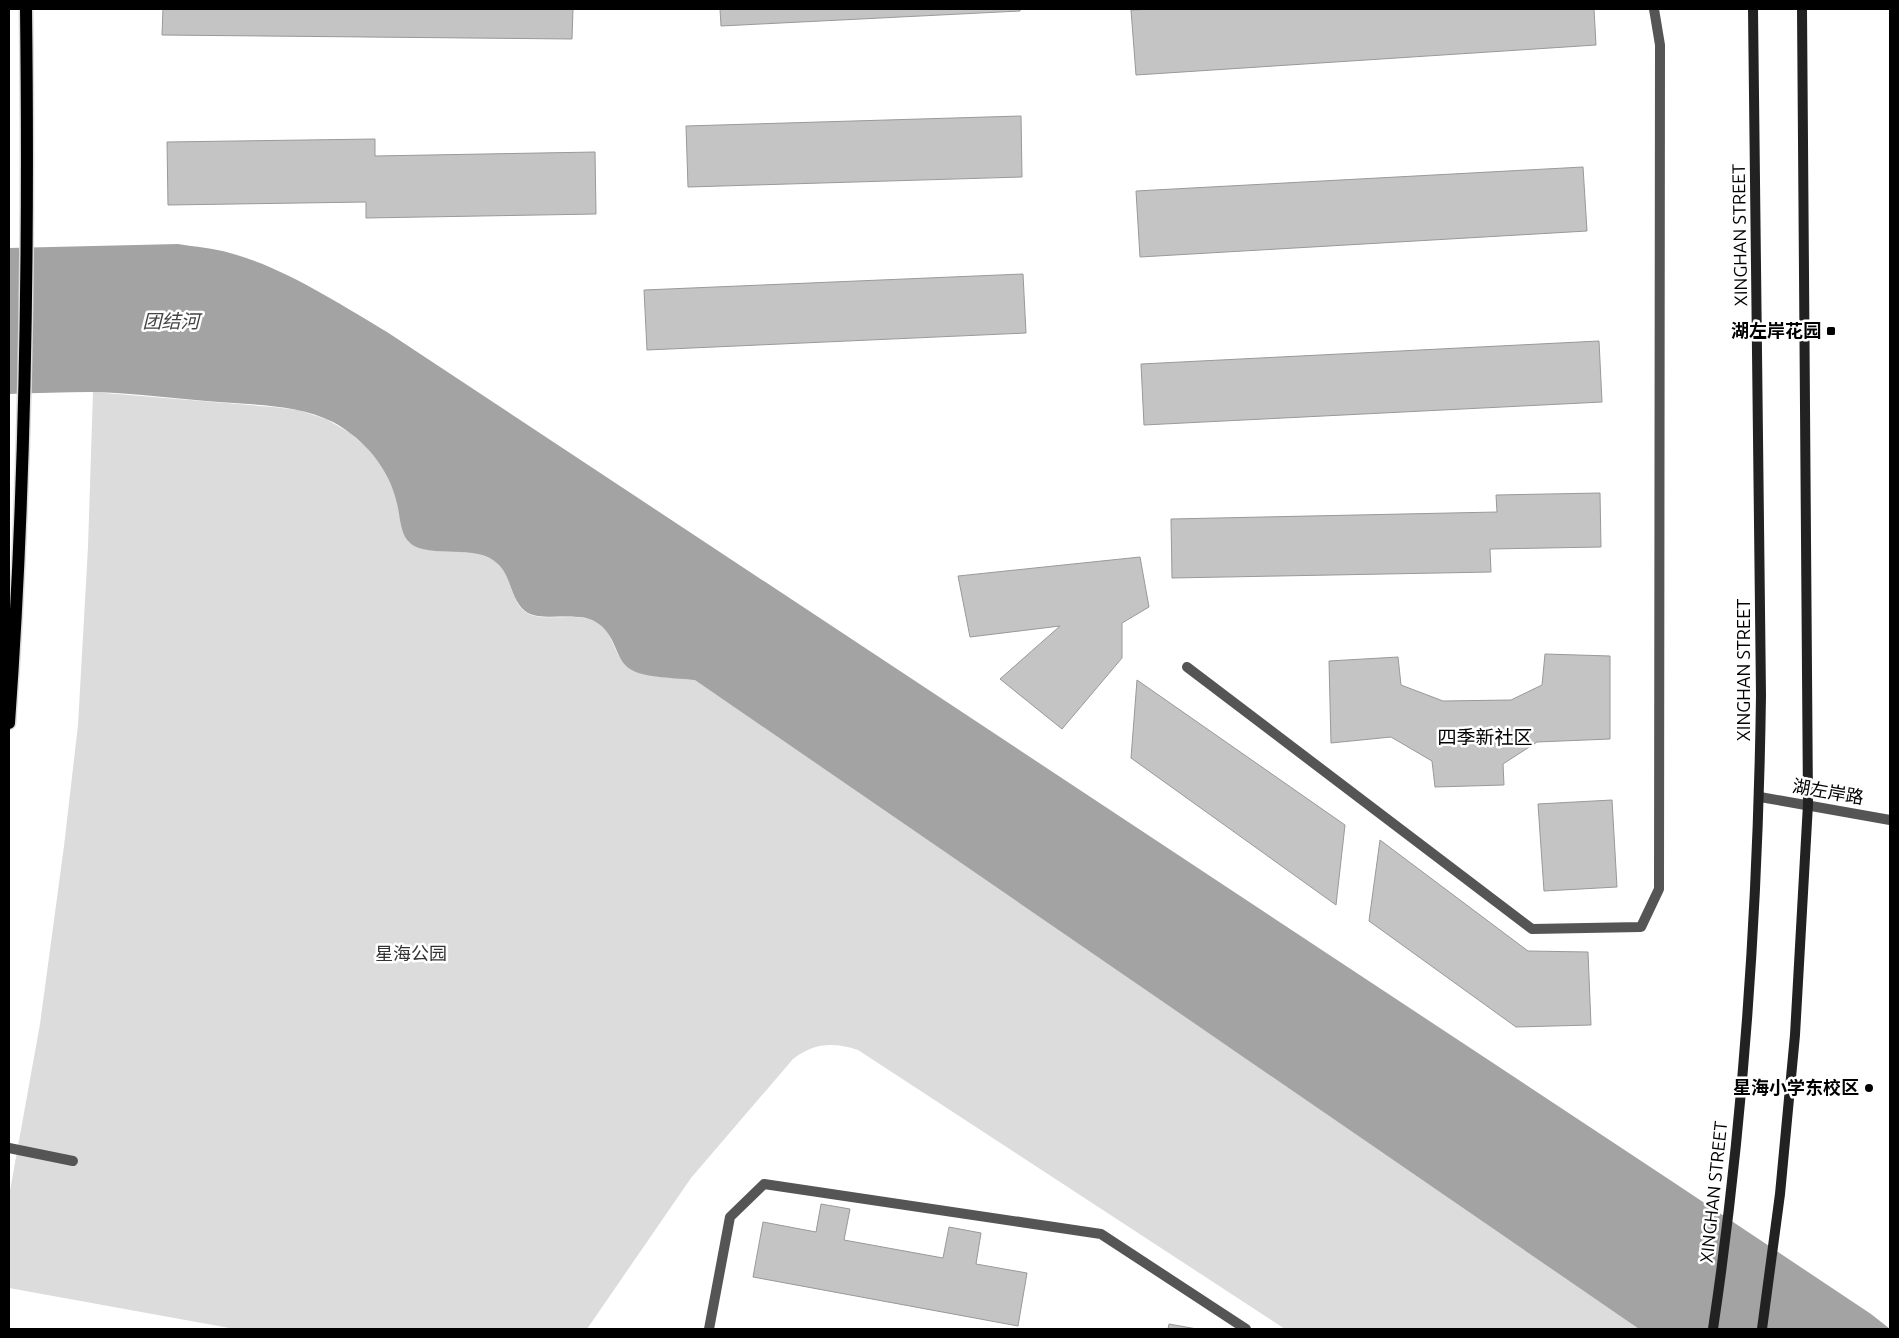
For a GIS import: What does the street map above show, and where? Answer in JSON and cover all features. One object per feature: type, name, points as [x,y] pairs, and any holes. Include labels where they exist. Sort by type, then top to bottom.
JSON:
[{"type":"main road","points":[[9,723],[17,611],[22,451],[28,178],[26,9]]},
{"type":"main road","name":"XINGHAN STREET","points":[[1713,1329],[1733,1186],[1755,897],[1760,796],[1761,685],[1753,9]]},
{"type":"main road","points":[[1762,1329],[1780,1194],[1795,1035],[1808,804],[1802,9]]},
{"type":"street","points":[[1187,667],[1532,929],[1641,926],[1659,889],[1660,45],[1654,9]]},
{"type":"street","name":"湖左岸路","points":[[1760,796],[1890,820]]},
{"type":"street","points":[[9,1148],[73,1161]]},
{"type":"street","points":[[709,1329],[730,1217],[764,1184],[1101,1234],[1246,1329]]},
{"type":"green space","name":"星海公园","points":[[93,392],[298,410],[326,419],[350,433],[366,447],[384,468],[394,492],[406,539],[413,545],[422,549],[486,555],[502,568],[517,602],[527,613],[541,617],[575,617],[591,620],[603,628],[623,661],[629,666],[647,673],[667,677],[695,679],[1639,1329],[1285,1329],[858,1050],[832,1045],[816,1047],[793,1059],[691,1178],[587,1329],[235,1329],[9,1288],[9,1196],[40,1024],[78,725],[88,547]]},
{"type":"water","name":"团结河","points":[[178,244],[224,251],[270,267],[331,298],[387,332],[1673,1182],[1871,1314],[1890,1329],[1639,1329],[695,680],[652,676],[630,669],[621,659],[607,632],[594,621],[577,617],[539,616],[525,611],[516,599],[504,571],[493,560],[484,555],[435,551],[414,546],[407,540],[403,532],[394,491],[382,467],[365,446],[333,422],[306,412],[263,405],[91,392],[9,394],[9,248]]},
{"type":"building","points":[[163,9],[573,9],[572,39],[162,35]]},
{"type":"building","points":[[720,9],[1020,9],[1020,11],[721,26]]},
{"type":"building","points":[[1594,9],[1596,45],[1136,75],[1131,10]]},
{"type":"building","points":[[1021,116],[1022,177],[688,187],[686,126]]},
{"type":"building","points":[[375,139],[375,156],[595,152],[596,214],[366,218],[366,202],[168,205],[167,142]]},
{"type":"building","points":[[1583,167],[1587,231],[1140,257],[1136,191]]},
{"type":"building","points":[[1023,274],[1026,333],[647,350],[644,290]]},
{"type":"building","points":[[1599,341],[1602,402],[1144,425],[1141,364]]},
{"type":"building","points":[[1600,493],[1601,547],[1490,549],[1491,572],[1172,578],[1171,519],[1497,512],[1496,495]]},
{"type":"building","points":[[1140,557],[1149,607],[1122,623],[1122,658],[1062,729],[1000,679],[1060,626],[970,637],[958,576]]},
{"type":"building","points":[[1545,654],[1610,656],[1610,739],[1537,742],[1503,764],[1504,785],[1435,787],[1432,761],[1391,737],[1331,743],[1329,661],[1398,657],[1401,685],[1443,701],[1511,700],[1542,685]]},
{"type":"building","points":[[1137,680],[1345,825],[1336,905],[1131,758]]},
{"type":"building","points":[[1612,800],[1617,887],[1544,891],[1538,804]]},
{"type":"building","points":[[1380,840],[1528,951],[1588,952],[1591,1025],[1516,1027],[1369,921]]},
{"type":"building","points":[[821,1204],[850,1209],[844,1240],[943,1258],[949,1227],[981,1233],[976,1264],[1027,1273],[1018,1326],[753,1277],[763,1222],[816,1232]]},
{"type":"building","points":[[1169,1324],[1197,1329],[1168,1329]]},
{"type":"place","name":"湖左岸花园","points":[[1831,331]]},
{"type":"place","name":"星海小学东校区","points":[[1869,1088]]},
{"type":"district","name":"四季新社区","points":[[1485,737]]}]
